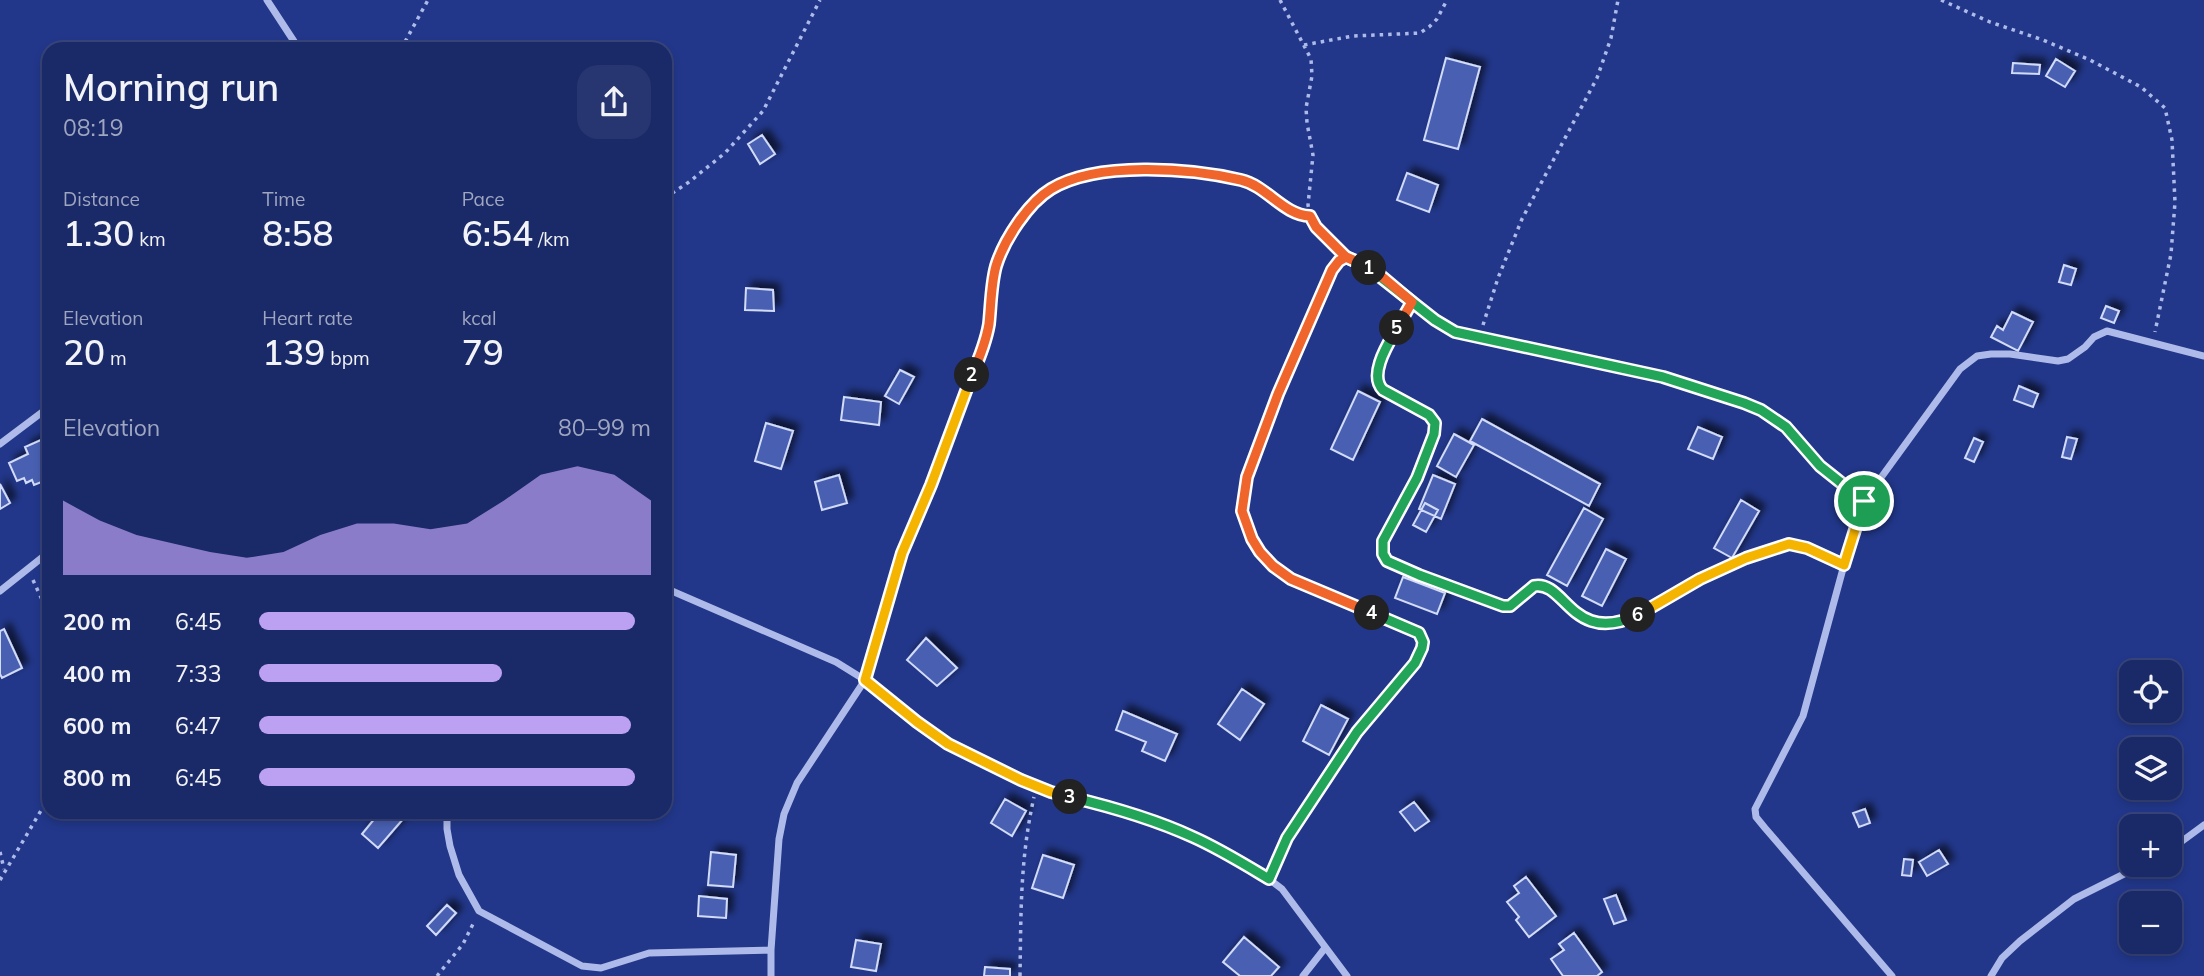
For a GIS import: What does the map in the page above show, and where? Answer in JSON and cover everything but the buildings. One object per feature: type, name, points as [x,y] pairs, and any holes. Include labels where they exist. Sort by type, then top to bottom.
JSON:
[{"type":"street","points":[[267,0],[294,42]]},
{"type":"street","points":[[1892,976],[1756,817],[1755,812],[1803,716],[1864,501],[1960,369],[1977,356],[2010,354],[2058,361],[2075,355],[2094,337],[2107,331],[2204,356]]},
{"type":"street","points":[[0,444],[42,412]]},
{"type":"street","points":[[0,591],[42,558]]},
{"type":"street","points":[[672,591],[836,662],[865,680],[948,744],[1037,786],[1121,810],[1219,849],[1282,889],[1347,976]]},
{"type":"street","points":[[771,976],[779,839],[784,814],[797,783],[865,680]]},
{"type":"street","points":[[447,819],[450,846],[459,875],[479,911],[582,966],[610,966],[649,953],[771,950]]},
{"type":"street","points":[[2182,843],[2204,825]]},
{"type":"street","points":[[1991,976],[2002,958],[2020,941],[2074,898],[2119,876]]},
{"type":"street","points":[[1303,976],[1325,948]]},
{"type":"lane","points":[[1269,879],[1287,838],[1357,732],[1415,663],[1423,642],[1419,633],[1291,579],[1273,566],[1252,539],[1242,511],[1247,477],[1278,394],[1332,270],[1339,261],[1346,257],[1363,264],[1435,320],[1455,332],[1663,377],[1761,410],[1786,427],[1820,466],[1864,501]]},
{"type":"lane","points":[[1412,302],[1382,359],[1378,385],[1429,415],[1435,423],[1434,434],[1417,478],[1383,541],[1383,554],[1387,561],[1503,606],[1510,606],[1534,586],[1543,586],[1591,623],[1611,624],[1651,609],[1672,594],[1746,558],[1789,544],[1807,548],[1844,565]]},
{"type":"path","points":[[405,42],[428,0]]},
{"type":"path","points":[[672,193],[725,153],[763,111],[820,0]]},
{"type":"path","points":[[1280,0],[1311,60],[1312,76],[1306,108],[1313,155],[1308,205],[1310,216],[1316,227],[1346,257]]},
{"type":"path","points":[[1304,45],[1353,36],[1420,33],[1437,19],[1447,0]]},
{"type":"path","points":[[1479,337],[1498,278],[1522,219],[1597,78],[1611,38],[1618,0]]},
{"type":"path","points":[[1941,0],[1990,22],[2090,60],[2141,87],[2165,108],[2172,140],[2175,202],[2171,254],[2153,343]]},
{"type":"path","points":[[865,680],[902,553],[981,355],[988,328],[996,266],[1008,238],[1026,213],[1051,189],[1079,177],[1148,168],[1184,170],[1244,180],[1267,192],[1298,215],[1310,216]]},
{"type":"path","points":[[28,569],[42,600]]},
{"type":"path","points":[[1020,976],[1022,873],[1027,830],[1037,786]]},
{"type":"path","points":[[0,880],[42,809]]},
{"type":"path","points":[[0,852],[4,871]]},
{"type":"path","points":[[438,976],[463,944],[479,911]]},
{"type":"route","points":[[1864,501],[1820,466],[1786,427],[1761,410],[1663,377],[1455,332],[1435,320],[1380,275],[1346,257],[1316,227],[1310,216],[1298,215],[1267,192],[1244,180],[1184,170],[1148,168],[1079,177],[1051,189],[1026,213],[1008,238],[996,266],[988,328],[981,355],[902,553],[865,680],[948,744],[1021,780],[1051,792],[1121,810],[1191,836],[1219,849],[1269,879],[1287,838],[1357,732],[1415,663],[1423,642],[1419,633],[1291,579],[1273,566],[1252,539],[1242,511],[1247,477],[1278,394],[1332,270],[1346,257],[1354,259],[1380,275],[1412,302],[1382,359],[1378,385],[1429,415],[1435,423],[1434,434],[1417,478],[1383,541],[1383,554],[1387,561],[1503,606],[1510,606],[1534,586],[1543,586],[1591,623],[1611,624],[1651,609],[1672,594],[1746,558],[1789,544],[1807,548],[1844,565],[1864,501]]}]
